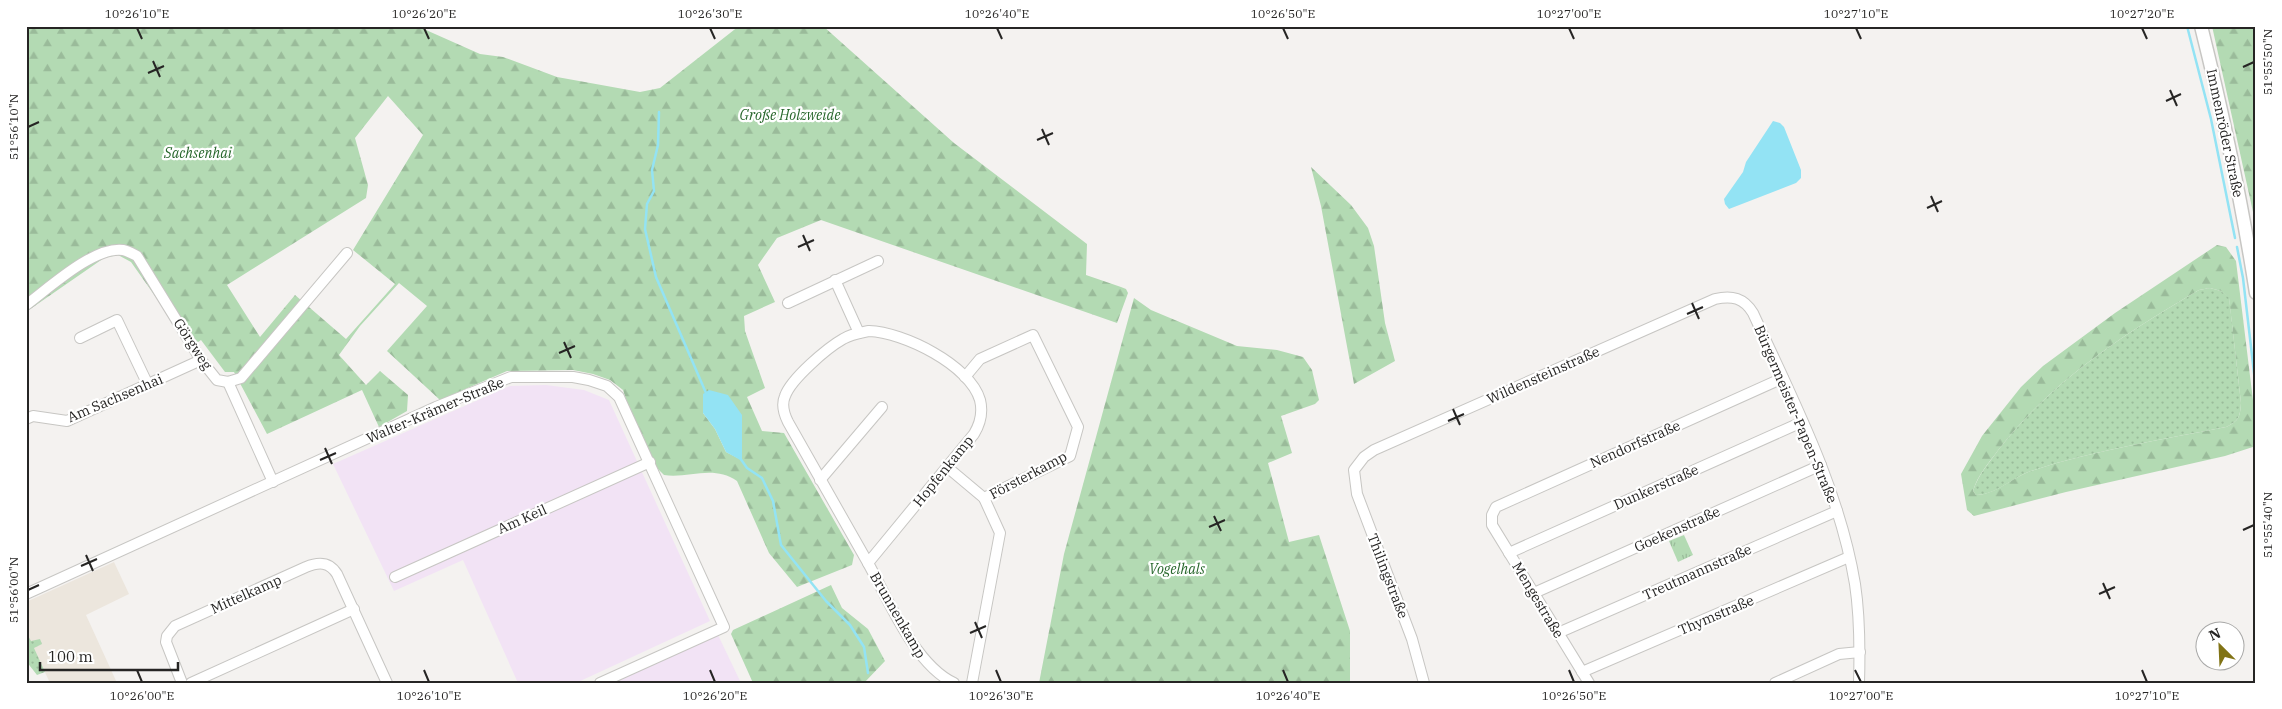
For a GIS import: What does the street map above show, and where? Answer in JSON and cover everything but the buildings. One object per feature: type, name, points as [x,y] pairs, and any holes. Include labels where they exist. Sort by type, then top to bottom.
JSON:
[{"type":"main road","name":"Immenröder Straße","points":[[2202,29],[2228,140],[2256,293]]},
{"type":"street","name":"Görgweg","points":[[26,305],[89,260],[103,253],[125,250],[137,256],[201,360],[217,380],[228,382]]},
{"type":"street","points":[[273,482],[228,382],[241,378],[259,360],[346,253]]},
{"type":"street","points":[[788,303],[878,261]]},
{"type":"street","points":[[835,280],[859,333]]},
{"type":"street","name":"Wildensteinstraße","points":[[1354,470],[1364,457],[1374,450],[1450,416],[1715,300],[1723,297],[1740,299]]},
{"type":"street","name":"Bürgermeister-Papen-Straße","points":[[1740,299],[1745,302],[1753,313],[1783,378],[1821,465],[1837,511],[1849,557],[1857,603],[1860,652],[1859,683]]},
{"type":"street","points":[[80,338],[118,320],[148,385]]},
{"type":"street","name":"Hopfenkamp","points":[[878,331],[920,346],[942,358],[965,377],[973,386],[980,399],[980,420],[974,434],[868,563],[785,416],[784,396],[793,382],[833,345],[859,333],[878,331]]},
{"type":"street","name":"Försterkamp","points":[[965,377],[980,359],[1033,335],[1078,427],[1070,456],[984,498]]},
{"type":"street","name":"Am Sachsenhai","points":[[26,419],[33,416],[67,420],[201,360]]},
{"type":"street","name":"Walter-Krämer-Straße","points":[[26,594],[436,407],[511,377],[573,377],[606,386],[619,397],[724,627],[600,683]]},
{"type":"street","name":"Nendorfstraße","points":[[1492,515],[1496,506],[1783,378]]},
{"type":"street","points":[[820,480],[882,407]]},
{"type":"street","name":"Dunkerstraße","points":[[1509,553],[1802,422]]},
{"type":"street","name":"Am Keil","points":[[395,577],[650,462]]},
{"type":"street","name":"Goekenstraße","points":[[1534,593],[1821,465]]},
{"type":"street","points":[[947,467],[984,498],[1000,533],[972,683]]},
{"type":"street","name":"Thilingstraße","points":[[1354,470],[1357,494],[1412,639],[1424,683]]},
{"type":"street","name":"Treutmannstraße","points":[[1558,633],[1837,511]]},
{"type":"street","name":"Mengestraße","points":[[1492,515],[1492,525],[1589,683]]},
{"type":"street","name":"Thymstraße","points":[[1582,672],[1849,557]]},
{"type":"street","name":"Mittelkamp","points":[[182,683],[166,642],[170,630],[180,623],[306,567],[322,563],[334,568],[387,683]]},
{"type":"street","name":"Brunnenkamp","points":[[868,563],[919,653],[933,670],[954,683]]},
{"type":"street","points":[[191,683],[354,610]]},
{"type":"street","points":[[1775,683],[1839,654],[1860,652]]},
{"type":"shaded area","points":[[546,385],[584,390],[609,400],[710,621],[576,683],[518,683],[463,560],[394,591],[333,464],[510,386]]},
{"type":"shaded area","points":[[114,562],[129,594],[86,615],[117,683],[50,683],[26,632],[26,602]]},
{"type":"shaded area","points":[[718,635],[741,683],[613,683]]},
{"type":"green space","points":[[26,26],[417,26],[480,54],[503,57],[557,77],[640,92],[660,88],[739,26],[823,26],[954,143],[1087,244],[1086,275],[1126,289],[1128,293],[1117,323],[821,220],[777,238],[758,265],[775,302],[744,316],[745,331],[765,388],[747,397],[762,431],[784,433],[854,555],[852,565],[797,587],[769,553],[737,481],[719,473],[664,475],[655,466],[631,414],[623,390],[610,380],[573,370],[507,371],[440,400],[387,351],[427,306],[399,283],[360,326],[339,355],[366,385],[380,371],[408,395],[407,411],[379,427],[362,390],[267,434],[234,372],[225,372],[201,340],[191,347],[131,262],[118,255],[104,258],[26,312]],"holes":[[[388,96],[423,135],[353,250],[395,284],[346,339],[295,295],[260,337],[227,285],[366,198],[368,185],[355,138]],[[703,413],[742,415],[742,460],[726,452],[715,429]]]},
{"type":"green space","points":[[2212,26],[2256,26],[2256,231],[2253,212]]},
{"type":"green space","points":[[1311,167],[1351,205],[1368,228],[1374,246],[1385,323],[1395,361],[1354,384],[1321,206]]},
{"type":"green space","points":[[2217,245],[2226,247],[2236,261],[2256,425],[2256,446],[2225,456],[2066,492],[1974,516],[1967,510],[1961,474],[1982,436],[2021,387],[2043,366],[2115,313]],"holes":[[[2210,288],[2221,291],[2229,298],[2241,403],[2239,415],[2234,423],[2226,427],[2079,457],[2031,471],[1997,489],[1976,495],[1973,491],[1978,479],[1999,449],[2020,424],[2066,380],[2117,341],[2199,290]]]},
{"type":"green space","points":[[2210,288],[2221,291],[2229,297],[2241,403],[2239,415],[2234,423],[2226,427],[2079,457],[2031,471],[1997,489],[1976,495],[1973,491],[1978,480],[1999,449],[2020,424],[2066,380],[2144,323],[2199,290]]},
{"type":"green space","name":"Vogelhals","points":[[1134,298],[1151,310],[1237,346],[1277,350],[1303,357],[1312,370],[1319,400],[1315,404],[1281,416],[1292,453],[1268,463],[1289,542],[1319,535],[1350,631],[1350,683],[1039,683],[1064,554]]},
{"type":"green space","points":[[1684,535],[1693,555],[1678,562],[1669,541]]},
{"type":"green space","points":[[831,585],[842,608],[868,629],[885,661],[864,683],[753,683],[731,634],[733,630]]},
{"type":"green space","points":[[26,632],[31,641],[40,639],[42,644],[34,648],[45,672],[37,675],[26,661]]},
{"type":"water","points":[[1773,121],[1780,123],[1784,127],[1801,170],[1801,178],[1796,183],[1729,209],[1724,199],[1743,172],[1746,162]]},
{"type":"water","points":[[709,390],[728,395],[742,415],[742,461],[726,452],[715,429],[703,413],[703,394]]},
{"type":"waterway","points":[[2187,26],[2211,119],[2235,238]]},
{"type":"waterway","points":[[659,112],[658,145],[652,170],[654,191],[647,204],[645,229],[656,277],[706,393]]},
{"type":"waterway","points":[[2237,247],[2243,278],[2256,390]]},
{"type":"waterway","points":[[740,458],[747,468],[762,478],[773,501],[781,545],[826,601],[850,625],[864,647],[868,673]]},
{"type":"park label","name":"Große Holzweide","points":[[790,115]]},
{"type":"park label","name":"Sachsenhai","points":[[198,153]]}]
